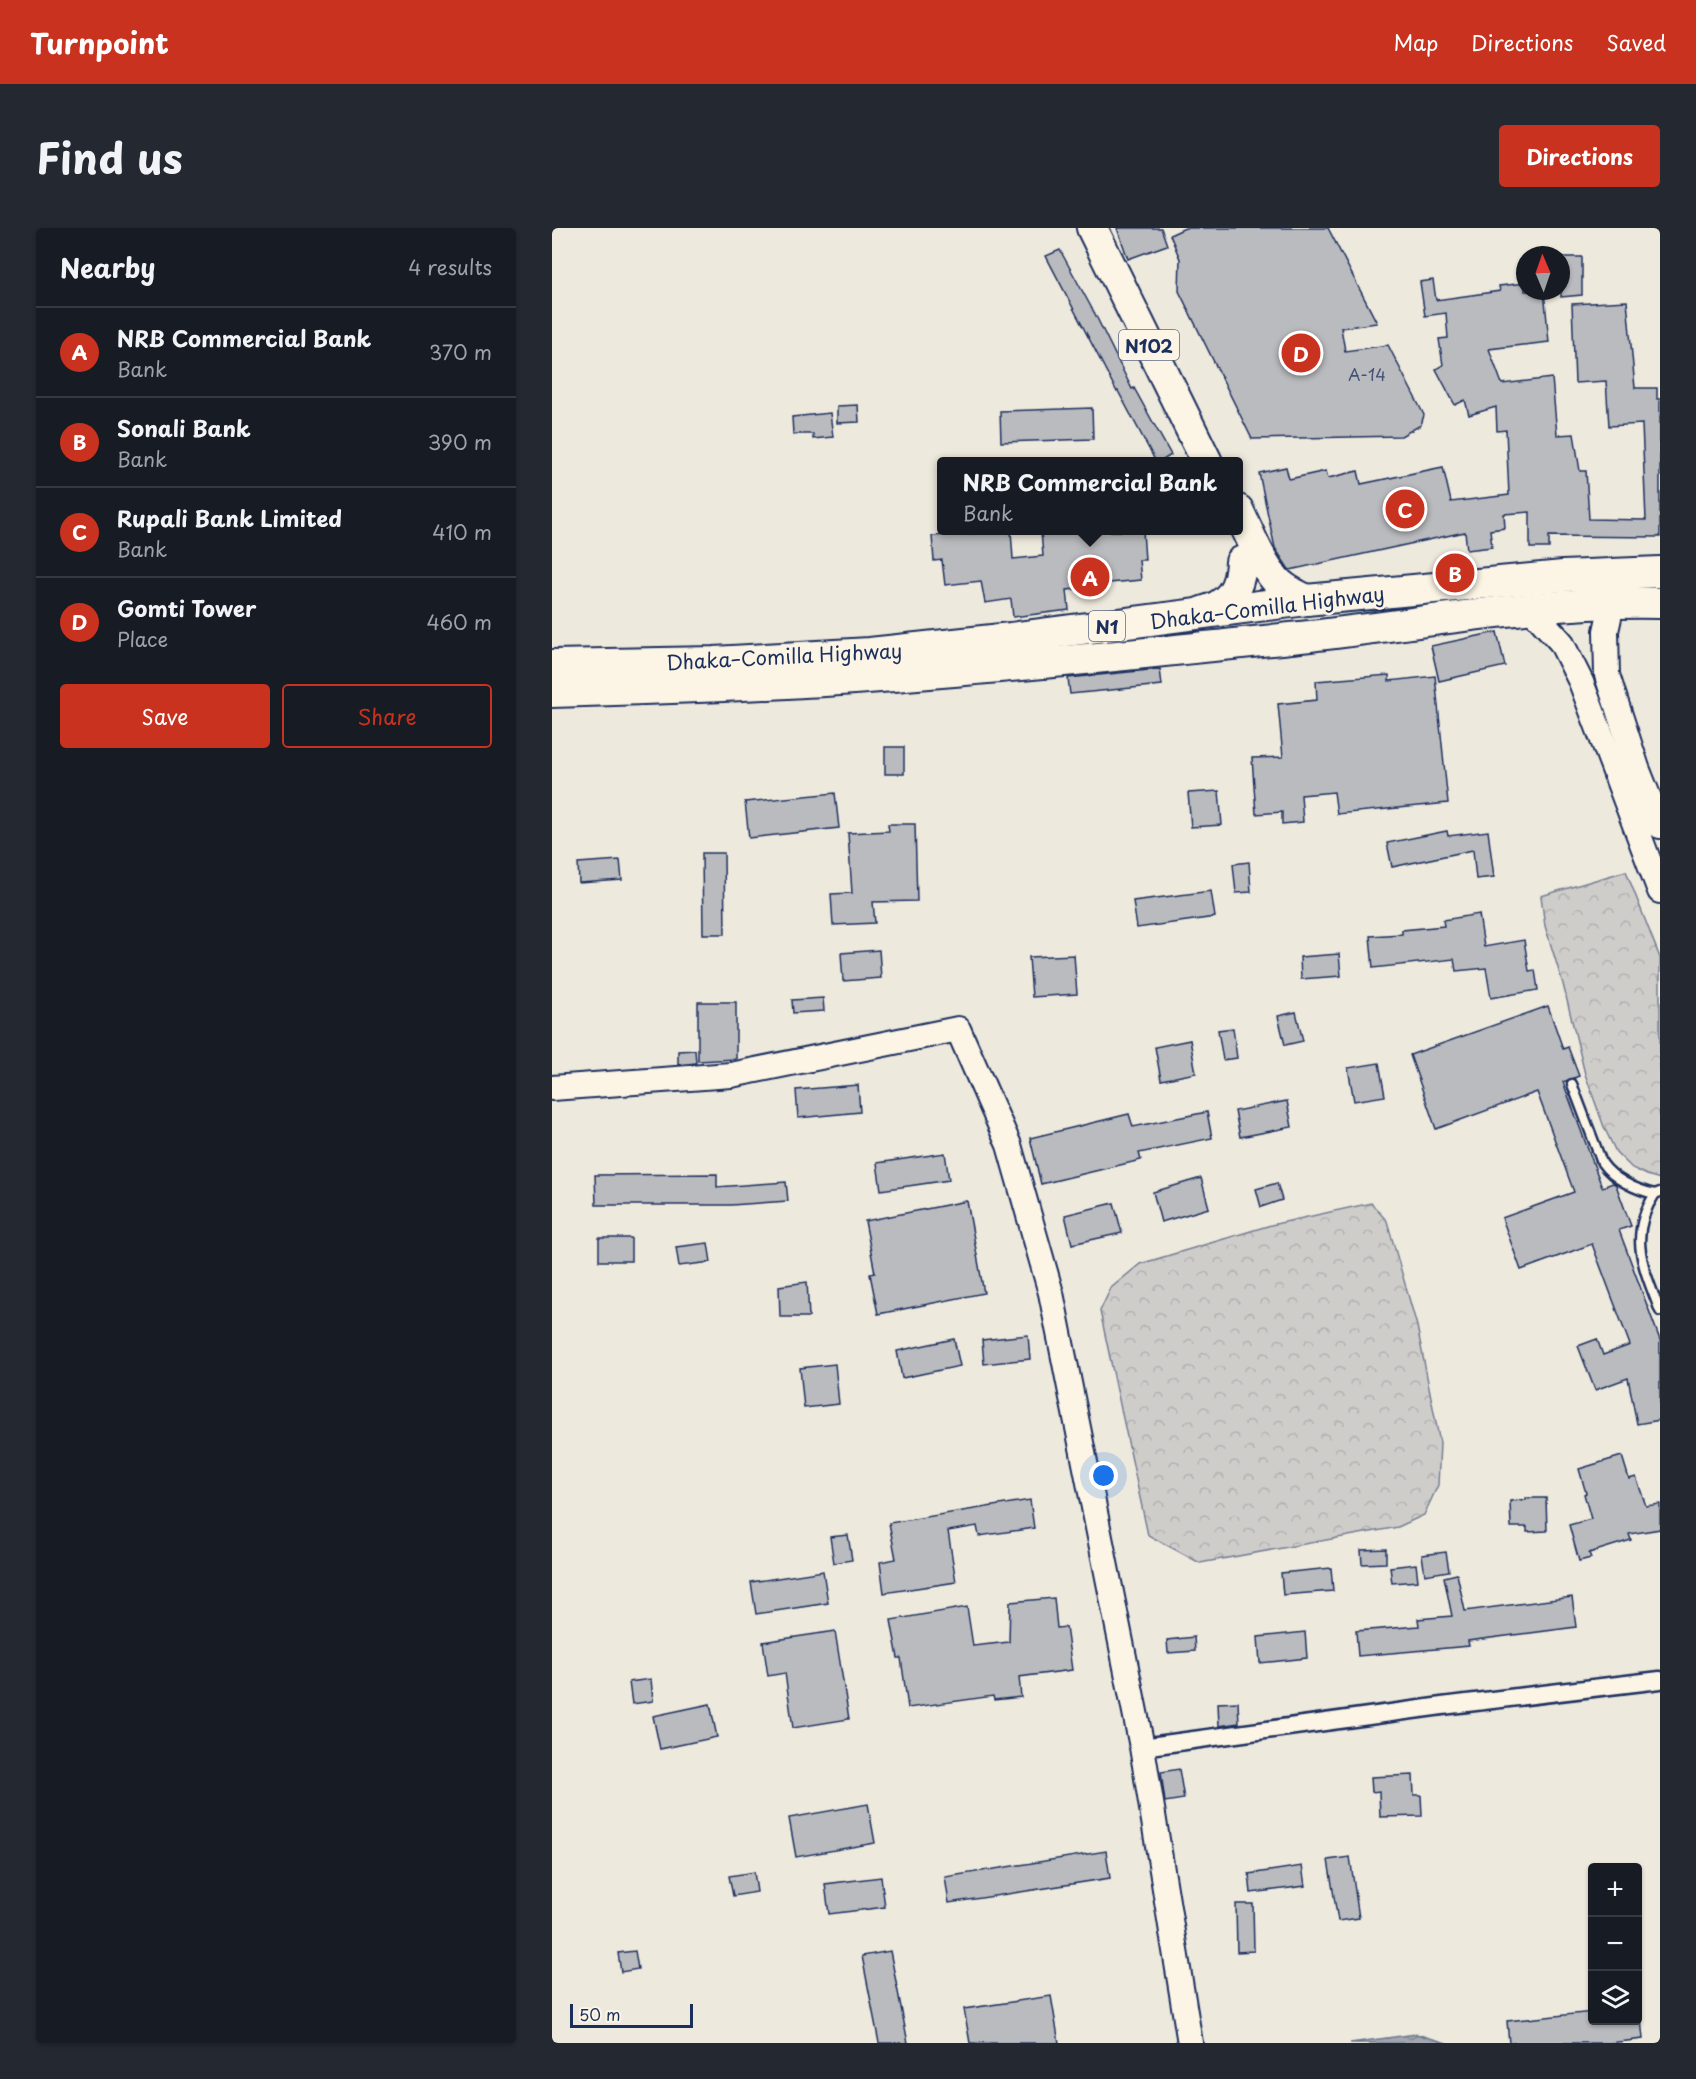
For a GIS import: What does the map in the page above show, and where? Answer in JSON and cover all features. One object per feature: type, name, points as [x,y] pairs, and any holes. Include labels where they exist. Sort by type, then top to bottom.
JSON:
[{"type":"highway","name":"N102","points":[[1097,230],[1205,457]]},
{"type":"highway","points":[[1243,518],[1275,579],[1290,592],[1306,600]]},
{"type":"highway","points":[[1231,535],[1254,608]]},
{"type":"highway","points":[[1179,617],[1211,609],[1230,598],[1241,578],[1241,562]]},
{"type":"highway","name":"Dhaka–Comilla Highway","points":[[552,665],[714,662],[870,653],[1011,638],[1306,600],[1563,576],[1660,572]]},
{"type":"highway","name":"Dhaka–Comilla Highway","points":[[552,692],[777,684],[1005,667],[1309,636],[1531,609],[1660,603]]},
{"type":"street","points":[[1612,604],[1606,631],[1607,675],[1637,768],[1660,826]]},
{"type":"street","points":[[1531,609],[1561,642],[1581,682],[1660,891]]},
{"type":"street","points":[[552,1088],[731,1075],[958,1029],[1009,1145],[1051,1293],[1142,1747],[1190,2043]]},
{"type":"street","points":[[1142,1747],[1442,1706],[1660,1680]]},
{"type":"lane","points":[[1572,1084],[1602,1163],[1608,1171],[1637,1188],[1657,1193],[1643,1216],[1639,1249],[1643,1267],[1660,1311]]},
{"type":"green space","points":[[1626,871],[1660,958],[1660,1179],[1632,1168],[1616,1152],[1604,1127],[1585,1074],[1563,984],[1545,926],[1541,896]]},
{"type":"green space","points":[[1371,1203],[1387,1221],[1417,1326],[1440,1443],[1438,1485],[1424,1515],[1398,1527],[1200,1563],[1148,1535],[1100,1311],[1111,1288],[1140,1264],[1271,1225]]},
{"type":"water","points":[[1416,2034],[1447,2043],[1350,2043]]},
{"type":"building","points":[[1117,228],[1161,228],[1167,245],[1128,259]]},
{"type":"building","points":[[1185,228],[1328,228],[1377,323],[1341,328],[1345,351],[1388,345],[1424,415],[1421,425],[1401,436],[1252,439],[1179,291],[1180,259],[1170,235]]},
{"type":"building","points":[[1060,250],[1132,389],[1134,388],[1171,455],[1168,457],[1153,457],[1046,256]]},
{"type":"building","points":[[1570,257],[1582,257],[1582,295],[1570,296]]},
{"type":"building","points":[[1433,280],[1436,300],[1500,291],[1499,286],[1516,284],[1516,300],[1545,300],[1549,342],[1489,349],[1502,384],[1552,378],[1557,435],[1574,434],[1580,471],[1586,471],[1589,519],[1646,520],[1642,424],[1609,426],[1606,381],[1575,383],[1572,304],[1627,301],[1635,388],[1657,388],[1657,399],[1660,399],[1660,537],[1549,536],[1549,548],[1530,548],[1530,512],[1504,514],[1505,528],[1490,530],[1492,547],[1467,550],[1465,532],[1290,570],[1288,568],[1275,548],[1259,473],[1286,467],[1289,479],[1326,471],[1328,478],[1358,471],[1361,484],[1443,467],[1451,502],[1509,495],[1506,430],[1497,431],[1496,407],[1469,415],[1465,400],[1455,405],[1436,369],[1443,365],[1439,339],[1448,338],[1446,313],[1425,316],[1420,282]]},
{"type":"building","points":[[858,405],[859,422],[837,423],[837,406]]},
{"type":"building","points":[[1092,408],[1093,439],[1001,442],[1000,411]]},
{"type":"building","points":[[830,413],[833,437],[813,439],[813,434],[793,434],[792,417]]},
{"type":"building","points":[[1011,535],[1013,559],[1043,556],[1041,535],[1143,535],[1145,560],[1139,560],[1141,580],[1076,586],[1076,589],[1067,590],[1069,610],[1013,617],[1011,599],[985,603],[981,581],[945,585],[942,560],[934,561],[932,536]]},
{"type":"building","points":[[1497,632],[1505,666],[1439,681],[1431,646]]},
{"type":"building","points":[[1160,669],[1162,685],[1070,694],[1068,678]]},
{"type":"building","points":[[1389,675],[1389,681],[1435,676],[1448,803],[1337,814],[1334,792],[1301,795],[1303,822],[1282,824],[1282,812],[1256,814],[1252,758],[1283,757],[1278,704],[1317,700],[1316,681]]},
{"type":"building","points":[[885,747],[904,747],[904,774],[885,774]]},
{"type":"building","points":[[1219,791],[1222,825],[1191,827],[1188,793]]},
{"type":"building","points":[[835,793],[839,828],[749,838],[745,802]]},
{"type":"building","points":[[888,824],[915,824],[917,901],[873,902],[875,923],[833,925],[831,894],[852,893],[848,833],[889,831]]},
{"type":"building","points":[[1447,831],[1448,836],[1488,831],[1494,877],[1476,879],[1473,850],[1392,867],[1387,843]]},
{"type":"building","points":[[702,853],[724,853],[725,934],[703,934]]},
{"type":"building","points":[[620,860],[622,880],[579,883],[578,863]]},
{"type":"building","points":[[1249,862],[1251,892],[1236,893],[1233,864]]},
{"type":"building","points":[[1211,891],[1215,917],[1137,928],[1133,901]]},
{"type":"building","points":[[1479,914],[1484,947],[1524,940],[1529,971],[1535,970],[1538,990],[1491,998],[1486,968],[1456,971],[1454,959],[1373,968],[1370,936],[1402,934],[1402,930],[1444,926],[1443,920]]},
{"type":"building","points":[[879,950],[881,978],[843,981],[841,953]]},
{"type":"building","points":[[1339,954],[1341,976],[1301,979],[1300,957]]},
{"type":"building","points":[[1074,955],[1077,994],[1032,997],[1029,957]]},
{"type":"building","points":[[823,998],[824,1011],[793,1013],[792,1000]]},
{"type":"building","points":[[698,1002],[736,1002],[736,1059],[698,1061]]},
{"type":"building","points":[[1548,1006],[1563,1049],[1568,1047],[1579,1076],[1563,1082],[1602,1187],[1613,1183],[1616,1185],[1631,1226],[1619,1230],[1660,1340],[1660,1420],[1637,1424],[1628,1378],[1595,1390],[1578,1346],[1597,1339],[1603,1355],[1630,1345],[1592,1244],[1521,1270],[1502,1218],[1574,1192],[1537,1092],[1436,1129],[1410,1055]]},
{"type":"building","points":[[1296,1012],[1303,1041],[1285,1045],[1278,1016]]},
{"type":"building","points":[[1233,1028],[1237,1058],[1223,1060],[1218,1030]]},
{"type":"building","points":[[1190,1040],[1196,1073],[1161,1080],[1155,1047]]},
{"type":"building","points":[[695,1050],[696,1063],[678,1065],[678,1051]]},
{"type":"building","points":[[1379,1063],[1385,1096],[1354,1101],[1348,1068]]},
{"type":"building","points":[[858,1085],[860,1112],[798,1118],[796,1090]]},
{"type":"building","points":[[1287,1101],[1292,1127],[1240,1137],[1235,1111]]},
{"type":"building","points":[[1207,1112],[1212,1138],[1139,1153],[1141,1160],[1041,1184],[1030,1138],[1129,1114],[1133,1127]]},
{"type":"building","points":[[945,1153],[949,1180],[881,1190],[877,1163]]},
{"type":"building","points":[[717,1174],[717,1187],[786,1182],[788,1201],[731,1205],[596,1205],[595,1175]]},
{"type":"building","points":[[1201,1178],[1209,1208],[1161,1222],[1153,1192]]},
{"type":"building","points":[[1277,1183],[1282,1200],[1261,1207],[1256,1189]]},
{"type":"building","points":[[967,1201],[984,1293],[878,1314],[870,1274],[875,1273],[865,1221]]},
{"type":"building","points":[[1114,1203],[1122,1233],[1072,1244],[1065,1215]]},
{"type":"building","points":[[599,1238],[631,1238],[631,1261],[599,1261]]},
{"type":"building","points":[[708,1243],[711,1262],[679,1266],[676,1247]]},
{"type":"building","points":[[807,1282],[809,1317],[780,1317],[779,1286]]},
{"type":"building","points":[[1028,1335],[1030,1359],[984,1364],[982,1340]]},
{"type":"building","points":[[954,1339],[960,1366],[902,1378],[897,1351]]},
{"type":"building","points":[[835,1364],[839,1404],[804,1408],[800,1368]]},
{"type":"building","points":[[1622,1456],[1629,1479],[1636,1477],[1646,1506],[1660,1504],[1660,1529],[1629,1534],[1631,1540],[1589,1553],[1591,1558],[1579,1561],[1569,1525],[1591,1519],[1579,1469]]},
{"type":"building","points":[[1526,1498],[1546,1498],[1547,1531],[1527,1532],[1527,1527],[1511,1527],[1510,1501],[1526,1500]]},
{"type":"building","points":[[1030,1500],[1034,1528],[979,1536],[977,1526],[948,1531],[956,1582],[884,1593],[880,1562],[896,1559],[889,1523]]},
{"type":"building","points":[[848,1535],[852,1560],[834,1563],[830,1537]]},
{"type":"building","points":[[1386,1549],[1386,1563],[1362,1564],[1361,1550]]},
{"type":"building","points":[[1446,1552],[1449,1571],[1425,1575],[1422,1555]]},
{"type":"building","points":[[1416,1564],[1418,1581],[1392,1583],[1390,1567]]},
{"type":"building","points":[[1331,1568],[1333,1591],[1283,1595],[1281,1573]]},
{"type":"building","points":[[823,1571],[828,1603],[756,1614],[751,1582]]},
{"type":"building","points":[[1457,1574],[1465,1611],[1572,1597],[1576,1627],[1468,1641],[1469,1646],[1358,1656],[1356,1631],[1419,1626],[1418,1619],[1452,1616],[1444,1577]]},
{"type":"building","points":[[1054,1598],[1057,1628],[1066,1627],[1072,1670],[1019,1677],[1021,1697],[994,1700],[993,1696],[908,1708],[901,1658],[898,1658],[891,1620],[967,1607],[973,1646],[1009,1642],[1010,1602]]},
{"type":"building","points":[[835,1631],[849,1719],[793,1728],[785,1673],[768,1676],[763,1642]]},
{"type":"building","points":[[1305,1632],[1307,1658],[1260,1663],[1258,1637]]},
{"type":"building","points":[[1194,1637],[1195,1651],[1168,1653],[1167,1640]]},
{"type":"building","points":[[651,1679],[653,1701],[632,1704],[629,1682]]},
{"type":"building","points":[[1238,1702],[1239,1723],[1219,1726],[1218,1703]]},
{"type":"building","points":[[710,1704],[717,1737],[660,1749],[653,1716]]},
{"type":"building","points":[[1179,1769],[1184,1799],[1165,1802],[1161,1772]]},
{"type":"building","points":[[1413,1775],[1414,1795],[1421,1795],[1422,1816],[1380,1817],[1379,1791],[1372,1792],[1371,1777]]},
{"type":"building","points":[[868,1804],[875,1843],[796,1857],[789,1818]]},
{"type":"building","points":[[1106,1851],[1110,1878],[949,1903],[945,1877]]},
{"type":"building","points":[[1350,1857],[1359,1918],[1338,1921],[1328,1860]]},
{"type":"building","points":[[1302,1866],[1305,1886],[1251,1893],[1249,1874]]},
{"type":"building","points":[[754,1872],[757,1892],[733,1896],[729,1876]]},
{"type":"building","points":[[881,1877],[885,1907],[829,1914],[825,1884]]},
{"type":"building","points":[[1236,1904],[1253,1904],[1254,1951],[1237,1952]]},
{"type":"building","points":[[635,1951],[638,1969],[621,1972],[618,1953]]},
{"type":"building","points":[[890,1951],[908,2043],[879,2043],[862,1956]]},
{"type":"building","points":[[1051,1996],[1059,2043],[970,2043],[964,2009]]},
{"type":"building","points":[[1588,2013],[1588,2025],[1642,2025],[1643,2039],[1610,2043],[1509,2043],[1507,2021]]},
{"type":"place","name":"Gomti Tower","points":[[1301,353]]},
{"type":"place","name":"Rupali Bank Limited","points":[[1405,509]]},
{"type":"place","name":"Sonali Bank","points":[[1455,573]]},
{"type":"place","name":"NRB Commercial Bank","points":[[1090,577]]}]
